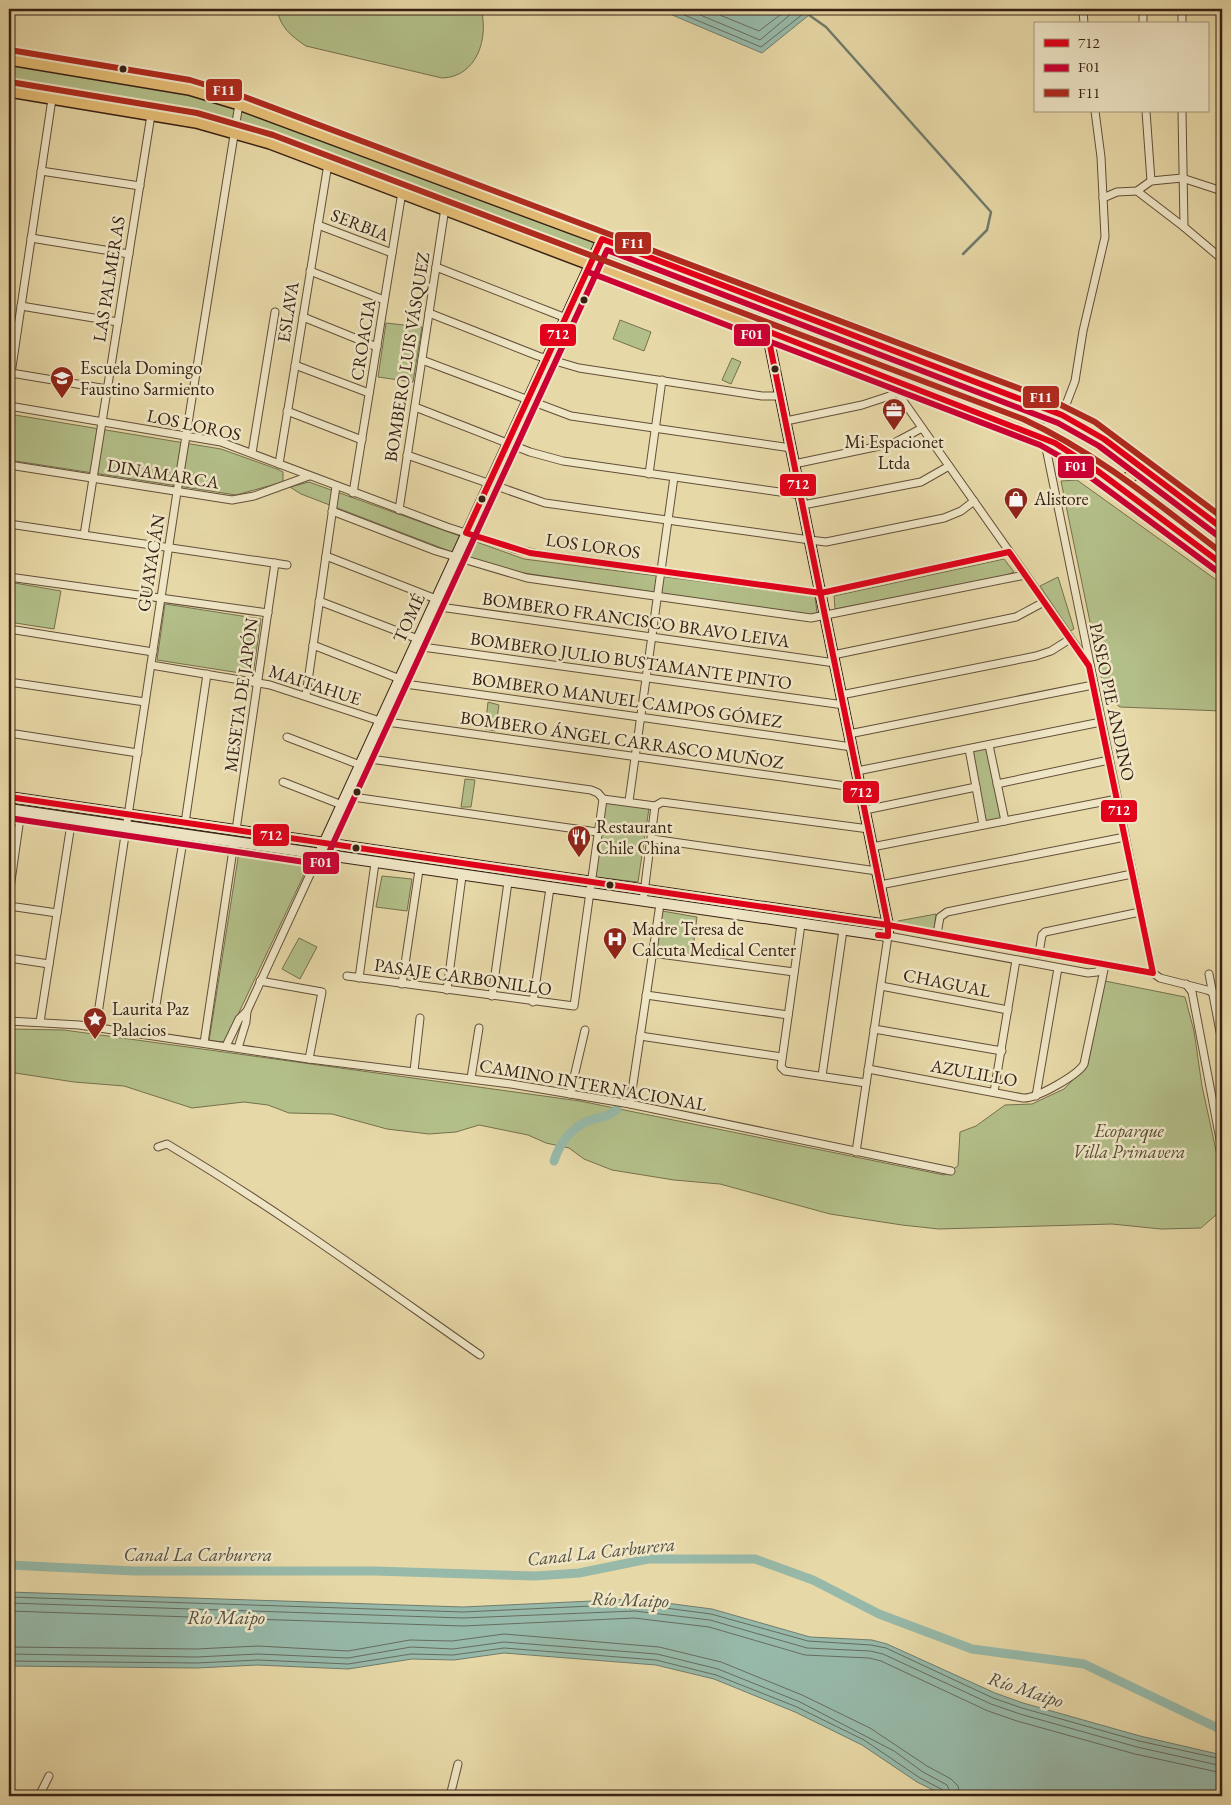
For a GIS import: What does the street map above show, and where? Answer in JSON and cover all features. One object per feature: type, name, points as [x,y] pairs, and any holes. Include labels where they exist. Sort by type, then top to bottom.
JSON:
[{"type":"main road","points":[[9,59],[189,89],[239,104],[602,239],[1004,392],[1062,415],[1090,429],[1222,528]]},
{"type":"main road","points":[[9,91],[151,115],[236,132],[445,208],[1044,437],[1075,455],[1222,564]]},
{"type":"main road","points":[[822,352],[823,338],[832,326]]},
{"type":"main road","points":[[994,418],[1005,405],[1004,392]]},
{"type":"main road","points":[[1124,491],[1129,477],[1137,472],[1146,471]]},
{"type":"street","points":[[1082,9],[1084,22]]},
{"type":"street","points":[[1143,9],[1143,22]]},
{"type":"street","points":[[1182,9],[1182,22]]},
{"type":"street","points":[[9,387],[52,98]]},
{"type":"street","name":"GUAYACÁN","points":[[96,1028],[177,492],[239,104]]},
{"type":"street","points":[[1062,415],[1075,381],[1083,332],[1105,237],[1101,157],[1096,112]]},
{"type":"street","points":[[1146,112],[1151,181]]},
{"type":"street","points":[[1182,112],[1184,227]]},
{"type":"street","name":"LAS PALMERAS","points":[[84,535],[151,115]]},
{"type":"street","name":"ESLAVA","points":[[278,464],[328,164]]},
{"type":"street","points":[[41,172],[140,186]]},
{"type":"street","points":[[1103,198],[1117,192],[1137,191],[1151,181],[1182,178],[1222,191]]},
{"type":"street","points":[[1137,191],[1222,259]]},
{"type":"street","name":"CROACIA","points":[[353,493],[402,192]]},
{"type":"street","name":"BOMBERO LUIS VÁSQUEZ","points":[[399,510],[445,208]]},
{"type":"street","name":"SERBIA","points":[[318,224],[392,253]]},
{"type":"street","points":[[31,238],[128,254]]},
{"type":"street","name":"TOMÉ","points":[[226,1046],[239,1019],[246,1011],[319,856],[602,239]]},
{"type":"street","points":[[436,267],[566,318]]},
{"type":"street","points":[[310,272],[384,300]]},
{"type":"street","points":[[763,300],[767,331],[888,925],[881,986],[856,1152]]},
{"type":"street","points":[[21,306],[118,322]]},
{"type":"street","points":[[252,454],[275,312]]},
{"type":"street","points":[[429,313],[547,358],[592,371],[762,396],[781,396]]},
{"type":"street","points":[[302,317],[377,347]]},
{"type":"street","points":[[422,360],[571,416],[791,448]]},
{"type":"street","points":[[295,365],[369,393]]},
{"type":"street","points":[[11,373],[107,389]]},
{"type":"street","points":[[886,378],[1089,666]]},
{"type":"street","points":[[649,474],[662,380]]},
{"type":"street","points":[[786,420],[862,405],[896,392],[915,388]]},
{"type":"street","name":"LOS LOROS","points":[[9,406],[221,442],[399,510],[530,553],[821,593],[1009,552]]},
{"type":"street","points":[[414,407],[508,443],[563,461],[674,477],[802,500],[921,482],[949,466]]},
{"type":"street","points":[[287,411],[362,440]]},
{"type":"street","points":[[794,464],[894,443],[922,428]]},
{"type":"street","name":"PASEO PIE ANDINO","points":[[1044,437],[1089,666],[1153,973]]},
{"type":"street","points":[[407,455],[488,485],[551,504],[826,542],[944,518],[961,511],[974,501]]},
{"type":"street","name":"DINAMARCA","points":[[9,465],[238,500],[309,476]]},
{"type":"street","points":[[629,801],[674,477]]},
{"type":"street","points":[[306,695],[336,486]]},
{"type":"street","points":[[332,511],[455,557],[527,578],[807,618],[1025,575]]},
{"type":"street","points":[[9,524],[287,565]]},
{"type":"street","name":"BOMBERO FRANCISCO BRAVO LEIVA","points":[[326,556],[434,602],[652,637],[834,659],[1016,618],[1044,602]]},
{"type":"street","name":"MESETA DE JAPÓN","points":[[236,830],[275,563]]},
{"type":"street","points":[[9,577],[268,614]]},
{"type":"street","name":"BOMBERO JULIO BUSTAMANTE PINTO","points":[[319,601],[416,642],[646,678],[842,700],[1036,656],[1051,651],[1070,639]]},
{"type":"street","points":[[9,629],[153,652]]},
{"type":"street","name":"BOMBERO MANUEL CAMPOS GÓMEZ","points":[[313,645],[399,681],[852,747]]},
{"type":"street","name":"MAITAHUE","points":[[151,665],[258,682],[306,695],[380,721]]},
{"type":"street","points":[[185,823],[207,674]]},
{"type":"street","points":[[9,682],[145,702]]},
{"type":"street","points":[[849,734],[1093,685]]},
{"type":"street","name":"BOMBERO ÁNGEL CARRASCO MUÑOZ","points":[[380,721],[860,788]]},
{"type":"street","points":[[857,771],[1101,722]]},
{"type":"street","points":[[9,733],[138,753]]},
{"type":"street","points":[[287,737],[362,762],[590,790],[598,793],[602,799],[588,894]]},
{"type":"street","points":[[989,745],[1005,821]]},
{"type":"street","points":[[969,749],[983,825]]},
{"type":"street","points":[[997,784],[1109,760]]},
{"type":"street","points":[[282,782],[344,800],[596,832]]},
{"type":"street","points":[[865,810],[976,787]]},
{"type":"street","points":[[9,797],[888,925],[1153,973],[1160,978],[1222,996]]},
{"type":"street","points":[[602,799],[629,801],[655,806],[662,802],[869,829]]},
{"type":"street","points":[[872,847],[1117,799]]},
{"type":"street","points":[[643,902],[655,806]]},
{"type":"street","points":[[9,809],[319,856],[888,936],[1093,973],[1105,965]]},
{"type":"street","points":[[9,895],[21,811]]},
{"type":"street","points":[[40,1022],[72,818]]},
{"type":"street","points":[[155,1010],[184,835]]},
{"type":"street","points":[[880,885],[1125,836]]},
{"type":"street","points":[[652,839],[877,871]]},
{"type":"street","points":[[204,1043],[234,843]]},
{"type":"street","points":[[359,978],[375,863]]},
{"type":"street","points":[[402,984],[419,870]]},
{"type":"street","points":[[938,934],[940,917],[947,912],[1132,874]]},
{"type":"street","points":[[447,990],[462,876]]},
{"type":"street","points":[[492,996],[508,882]]},
{"type":"street","points":[[533,1002],[550,888]]},
{"type":"street","name":"PASAJE CARBONILLO","points":[[347,976],[574,1006],[589,910],[588,894]]},
{"type":"street","points":[[630,1104],[660,904]]},
{"type":"street","points":[[9,906],[57,913]]},
{"type":"street","points":[[1040,953],[1042,935],[1045,932],[1140,912]]},
{"type":"street","points":[[801,924],[782,1057],[782,1069],[866,1083]]},
{"type":"street","points":[[822,1076],[843,930]]},
{"type":"street","points":[[652,953],[794,972]]},
{"type":"street","points":[[9,958],[49,964]]},
{"type":"street","points":[[994,1092],[1016,960]]},
{"type":"street","name":"AZULILLO","points":[[868,1069],[1027,1098],[1036,1096],[1076,1073],[1084,1064],[1105,965]]},
{"type":"street","points":[[1036,1096],[1058,968]]},
{"type":"street","points":[[1209,974],[1222,1042]]},
{"type":"street","points":[[260,981],[322,992],[309,1058]]},
{"type":"street","points":[[1186,984],[1192,992],[1222,1150]]},
{"type":"street","name":"CHAGUAL","points":[[881,986],[1008,1010]]},
{"type":"street","points":[[646,995],[788,1015]]},
{"type":"street","name":"TOMÉ","points":[[238,1048],[246,1022],[246,1011]]},
{"type":"street","points":[[414,1071],[420,1018]]},
{"type":"street","name":"CAMINO INTERNACIONAL","points":[[9,1021],[96,1028],[309,1058],[471,1078],[630,1104],[951,1171]]},
{"type":"street","points":[[471,1078],[479,1028]]},
{"type":"street","points":[[874,1028],[1002,1051]]},
{"type":"street","points":[[570,1094],[584,1030]]},
{"type":"street","points":[[640,1036],[782,1057]]},
{"type":"street","points":[[158,1147],[167,1144],[239,1188],[314,1238],[480,1355]]},
{"type":"street","points":[[450,1796],[458,1764]]},
{"type":"street","points":[[39,1796],[49,1776]]},
{"type":"green space","points":[[277,9],[481,9],[483,32],[478,54],[472,63],[464,71],[454,76],[442,78],[306,46],[287,30],[278,15]]},
{"type":"green space","points":[[9,63],[190,95],[225,105],[606,244],[1045,417],[1043,427],[1032,427],[252,133],[9,89]]},
{"type":"green space","points":[[620,320],[651,332],[644,351],[613,339]]},
{"type":"green space","points":[[386,323],[422,327],[413,382],[378,377]]},
{"type":"green space","points":[[732,358],[741,362],[731,384],[722,380]]},
{"type":"green space","points":[[9,414],[221,449],[283,472],[283,482],[236,495],[9,460]]},
{"type":"green space","points":[[1077,480],[1222,584],[1222,711],[1120,707],[1105,695],[1061,481]]},
{"type":"green space","points":[[309,482],[524,559],[815,596],[817,613],[808,615],[517,572],[465,557],[301,494],[290,487]]},
{"type":"green space","points":[[1004,559],[1014,572],[999,578],[835,609],[834,596]]},
{"type":"green space","points":[[1058,577],[1074,629],[1070,631],[1040,586]]},
{"type":"green space","points":[[9,582],[61,591],[54,629],[9,622]]},
{"type":"green space","points":[[165,604],[261,619],[253,675],[157,660]]},
{"type":"green space","points":[[488,702],[499,705],[495,731],[485,729]]},
{"type":"green space","points":[[987,748],[1002,819],[986,822],[972,751]]},
{"type":"green space","points":[[465,779],[475,780],[471,807],[461,807]]},
{"type":"green space","points":[[605,802],[649,808],[638,882],[594,877]]},
{"type":"green space","points":[[9,819],[17,820],[12,857],[9,857]]},
{"type":"green space","points":[[239,852],[309,864],[225,1042],[209,1041]]},
{"type":"green space","points":[[382,876],[412,879],[407,911],[376,907]]},
{"type":"green space","points":[[662,911],[697,917],[692,956],[657,950]]},
{"type":"green space","points":[[936,914],[934,930],[898,925],[898,921]]},
{"type":"green space","points":[[299,938],[317,947],[300,979],[282,969]]},
{"type":"green space","name":"Ecoparque Villa Primavera","points":[[1105,981],[1185,997],[1194,1031],[1202,1086],[1222,1178],[1222,1203],[1217,1214],[1201,1228],[1161,1229],[1112,1224],[939,1229],[902,1225],[830,1214],[720,1184],[674,1180],[612,1170],[584,1159],[569,1148],[546,1143],[528,1135],[479,1125],[456,1132],[429,1134],[387,1129],[332,1114],[289,1113],[268,1105],[244,1102],[192,1108],[124,1086],[74,1082],[9,1072],[9,1029],[64,1030],[580,1101],[944,1175],[958,1166],[960,1132],[976,1126],[1005,1105],[1032,1104],[1064,1089],[1088,1064]]},
{"type":"water","points":[[658,9],[808,9],[809,15],[762,53]]},
{"type":"water","name":"Río Maipo","points":[[9,1592],[463,1607],[635,1599],[712,1609],[810,1637],[872,1640],[887,1644],[995,1693],[1023,1703],[1140,1736],[1222,1755],[1222,1796],[945,1796],[917,1782],[862,1745],[795,1712],[714,1679],[656,1665],[504,1653],[454,1660],[412,1659],[348,1669],[257,1665],[197,1668],[9,1666]]},
{"type":"waterway","points":[[809,15],[826,27],[991,212],[987,230],[963,254]]},
{"type":"waterway","points":[[554,1161],[563,1142],[573,1131],[584,1123],[608,1115],[617,1109]]},
{"type":"waterway","name":"Canal La Carburera","points":[[9,1565],[135,1571],[375,1571],[535,1576],[579,1573],[648,1559],[755,1559],[813,1580],[879,1614],[972,1649],[1084,1664],[1222,1730]]},
{"type":"transit line","name":"F11","points":[[10,50],[190,80],[242,96],[1055,402],[1095,422],[1222,517]]},
{"type":"transit line","name":"F11","points":[[10,82],[197,113],[273,135],[1023,419],[1102,463],[1222,553]]},
{"type":"transit line","name":"712","points":[[9,797],[888,925],[1153,973],[1089,666],[1009,552],[821,593],[530,553],[466,533],[602,239],[1062,415],[1104,439],[1222,528]]},
{"type":"transit line","name":"F01","points":[[9,818],[318,864],[325,861],[607,250],[1058,423],[1099,446],[1217,535]]},
{"type":"transit line","name":"F01","points":[[588,272],[1040,445],[1070,462],[1217,571]]},
{"type":"transit line","name":"712","points":[[767,331],[888,925],[888,936],[878,935]]},
{"type":"transit line","name":"712","points":[[767,331],[1055,443],[1095,469],[1222,564]]},
{"type":"place","name":"Escuela Domingo Faustino Sarmiento","points":[[62,399]]},
{"type":"place","name":"Mi Espacionet Ltda","points":[[894,431]]},
{"type":"place","name":"Alistore","points":[[1016,520]]},
{"type":"place","name":"Restaurant Chile China","points":[[579,858]]},
{"type":"place","name":"Madre Teresa de Calcuta Medical Center","points":[[615,960]]},
{"type":"place","name":"Laurita Paz Palacios","points":[[95,1040]]}]
